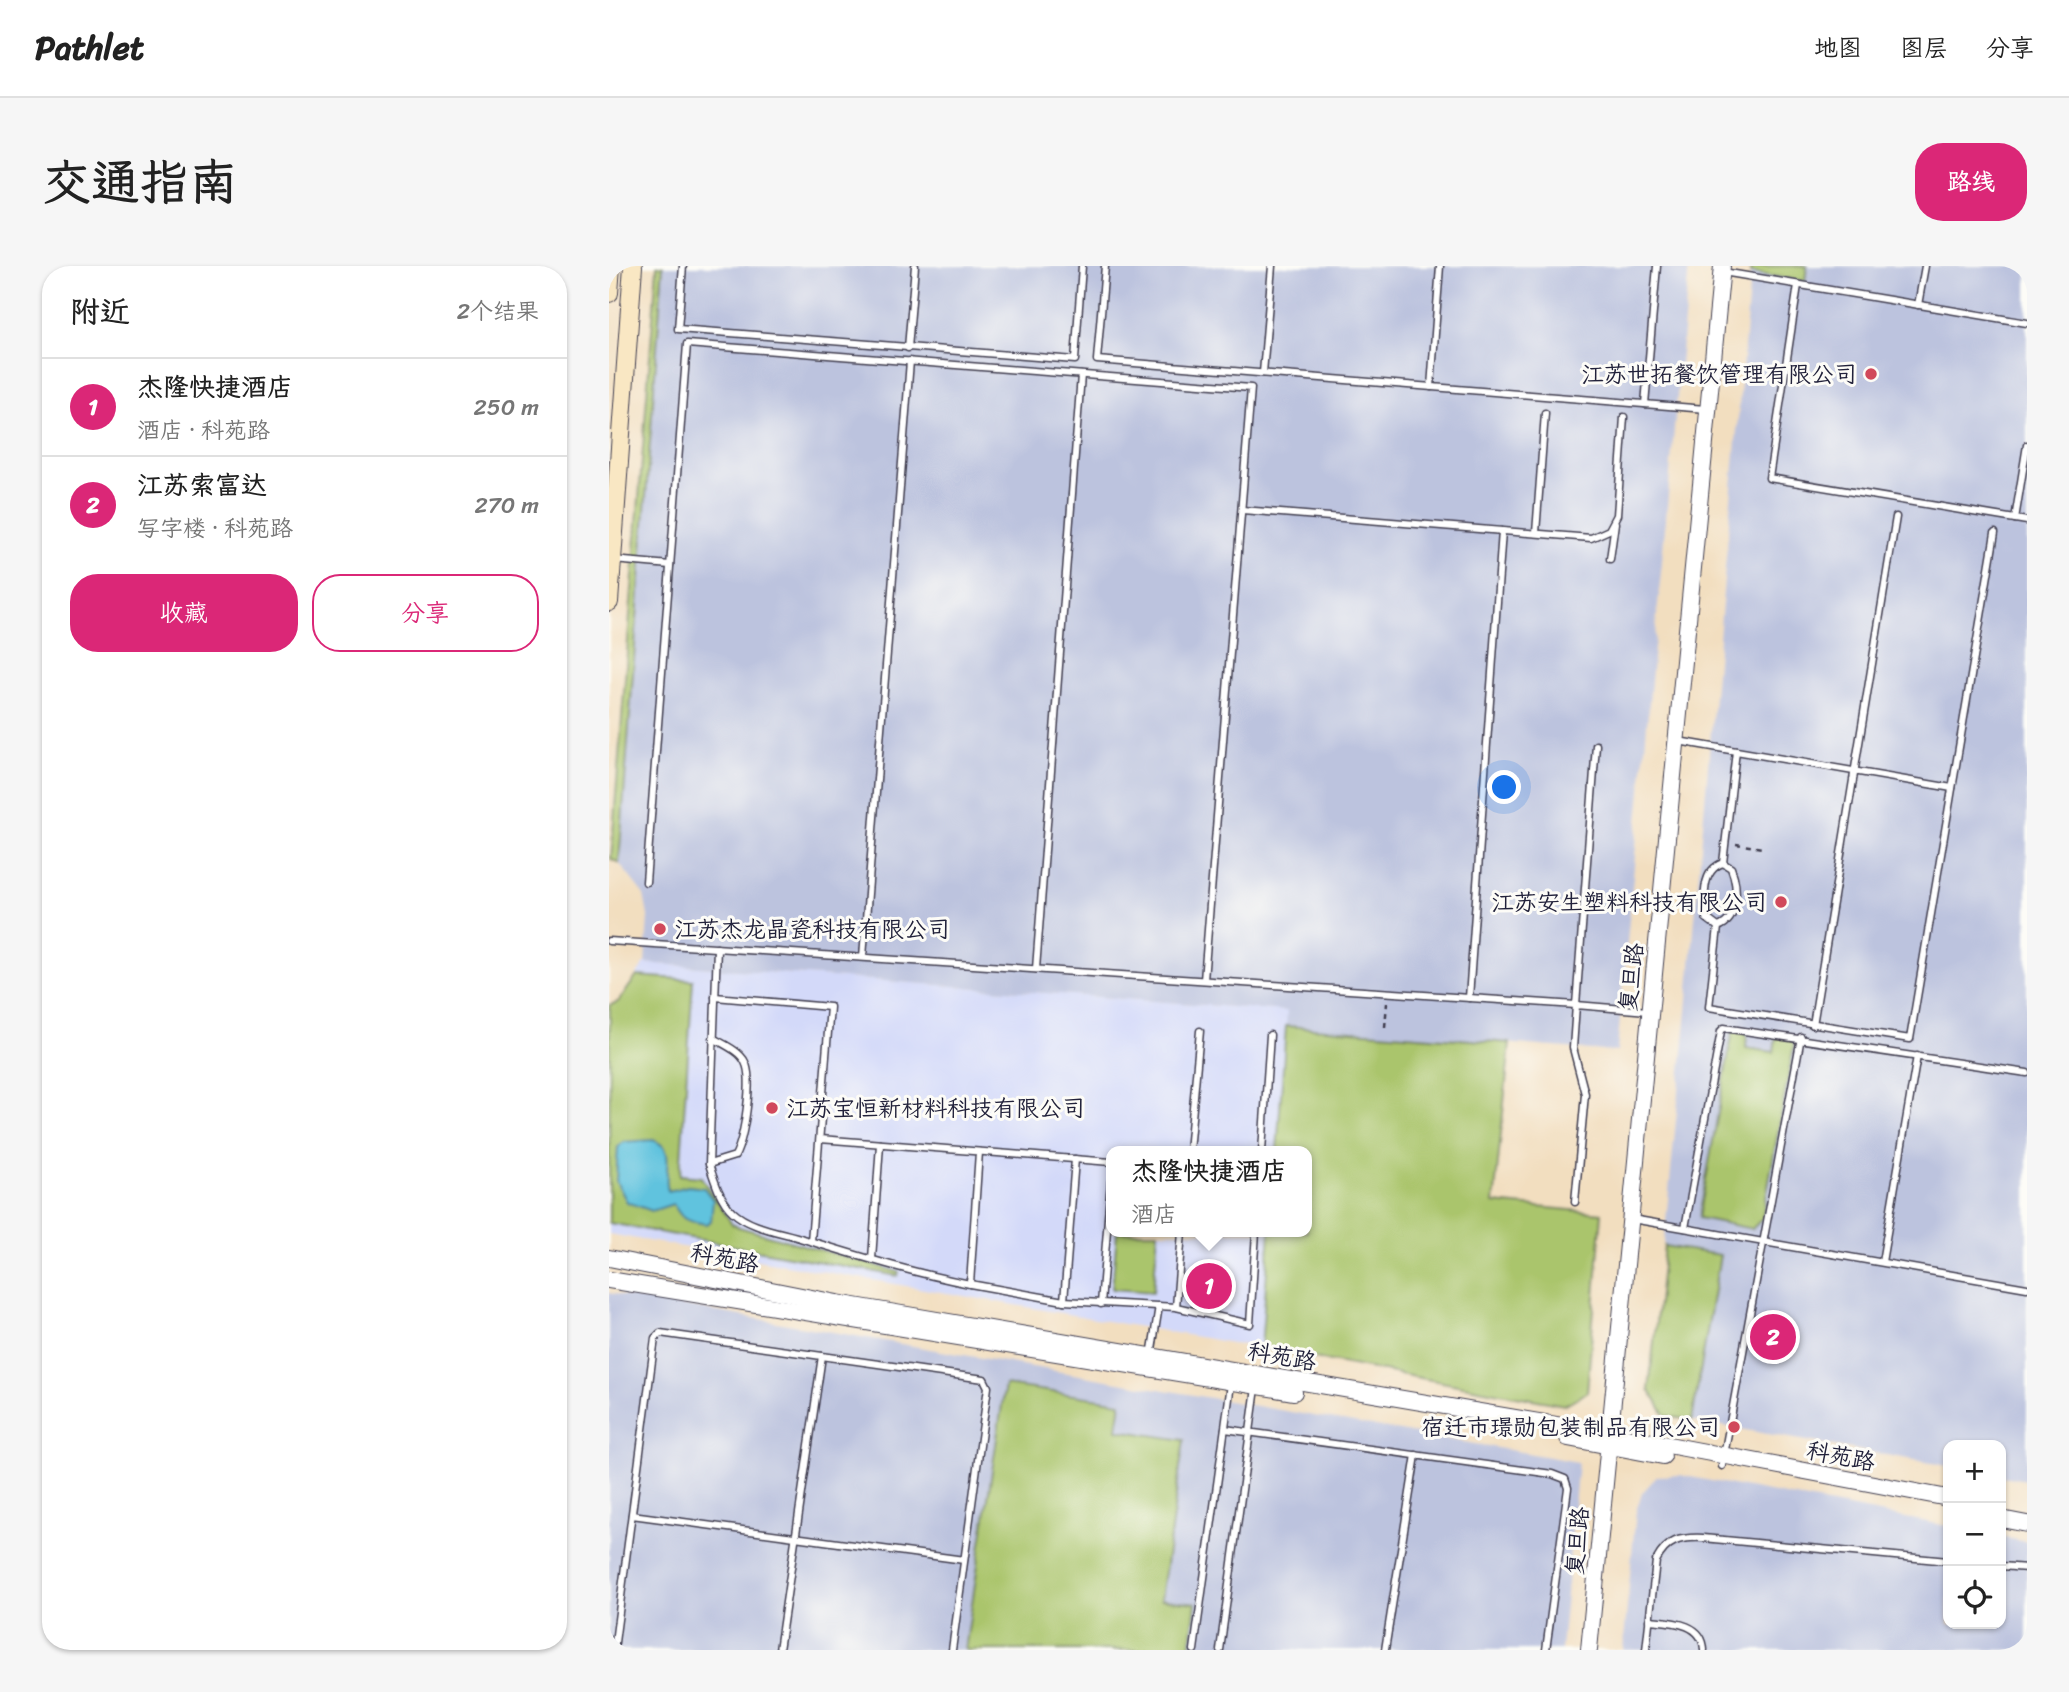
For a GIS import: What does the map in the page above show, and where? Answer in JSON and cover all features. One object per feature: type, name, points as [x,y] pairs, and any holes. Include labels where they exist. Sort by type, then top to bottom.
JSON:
[{"type":"main road","points":[[609,293],[611,266]]},
{"type":"main road","points":[[609,602],[633,266]]},
{"type":"street","name":"复旦路","points":[[1589,1650],[1722,269]]},
{"type":"street","name":"科苑路","points":[[609,1258],[837,1303],[1723,1461],[1943,1497]]},
{"type":"street","name":"科苑路","points":[[609,1280],[1256,1386],[1609,1440]]},
{"type":"street","name":"科苑路","points":[[1723,1461],[1943,1508]]},
{"type":"street","points":[[2006,1509],[2027,1512]]},
{"type":"street","points":[[2006,1520],[2027,1524]]},
{"type":"lane","points":[[683,266],[678,328],[1075,360],[1082,266]]},
{"type":"lane","points":[[908,348],[915,266]]},
{"type":"lane","points":[[1105,266],[1097,360],[1708,409]]},
{"type":"lane","points":[[1263,373],[1272,266]]},
{"type":"lane","points":[[1431,387],[1440,266]]},
{"type":"lane","points":[[1645,404],[1657,266]]},
{"type":"lane","points":[[1918,305],[1924,266]]},
{"type":"lane","points":[[1722,269],[1798,285],[2027,323]]},
{"type":"lane","points":[[1798,285],[1769,478],[2027,521]]},
{"type":"lane","points":[[646,882],[687,344],[1251,388],[1204,980]]},
{"type":"lane","points":[[863,957],[910,361]]},
{"type":"lane","points":[[1036,969],[1081,375]]},
{"type":"lane","points":[[1536,533],[1545,413]]},
{"type":"lane","points":[[1610,559],[1617,514],[1624,417]]},
{"type":"lane","points":[[2015,519],[2027,445]]},
{"type":"lane","points":[[1242,510],[1591,538],[1609,530],[1617,514]]},
{"type":"lane","points":[[1813,1025],[1896,517]]},
{"type":"lane","points":[[1469,998],[1502,531]]},
{"type":"lane","points":[[1718,927],[1707,1003],[1709,1007],[1905,1040],[1913,1034],[1995,533]]},
{"type":"lane","points":[[612,560],[670,565]]},
{"type":"lane","points":[[1677,740],[1952,788]]},
{"type":"lane","points":[[1575,1202],[1585,1094],[1573,1048],[1596,745]]},
{"type":"lane","points":[[1723,863],[1736,751]]},
{"type":"lane","points":[[1718,927],[1706,918],[1705,891],[1709,873],[1715,866],[1723,863]]},
{"type":"lane","points":[[1718,927],[1724,925],[1731,916],[1736,890],[1731,868],[1723,863]]},
{"type":"lane","points":[[609,941],[1650,1011]]},
{"type":"lane","points":[[717,948],[709,1164],[717,1187],[733,1212],[755,1224],[872,1259],[970,1284],[1064,1301],[1176,1307],[1250,1324],[1257,1237]]},
{"type":"lane","points":[[715,997],[830,1006],[811,1241]]},
{"type":"lane","points":[[1685,1228],[1721,1031],[1729,1026],[2027,1073]]},
{"type":"lane","points":[[1189,1146],[1200,1031]]},
{"type":"lane","points":[[1262,1146],[1270,1035]]},
{"type":"lane","points":[[1723,1461],[1801,1037]]},
{"type":"lane","points":[[709,1164],[735,1156],[742,1143],[747,1071],[740,1055],[713,1038]]},
{"type":"lane","points":[[1882,1262],[1917,1056]]},
{"type":"lane","points":[[820,1139],[1106,1162]]},
{"type":"lane","points":[[872,1259],[880,1144]]},
{"type":"lane","points":[[970,1284],[979,1152]]},
{"type":"lane","points":[[1064,1301],[1075,1159]]},
{"type":"lane","points":[[1630,1219],[2027,1288]]},
{"type":"lane","points":[[1101,1304],[1106,1237]]},
{"type":"lane","points":[[1176,1307],[1182,1237]]},
{"type":"lane","points":[[1151,1357],[1159,1307]]},
{"type":"lane","points":[[614,1650],[655,1338],[660,1333],[984,1380],[988,1387],[952,1650]]},
{"type":"lane","points":[[779,1650],[822,1356]]},
{"type":"lane","points":[[1194,1650],[1231,1382]]},
{"type":"lane","points":[[1220,1650],[1256,1386]]},
{"type":"lane","points":[[1225,1429],[1565,1479],[1568,1488],[1546,1650]]},
{"type":"lane","points":[[1385,1650],[1416,1455]]},
{"type":"lane","points":[[632,1516],[964,1560]]},
{"type":"lane","points":[[1646,1650],[1655,1561],[1662,1548],[1672,1541],[1686,1537],[1943,1561]]},
{"type":"lane","points":[[2006,1566],[2027,1568]]},
{"type":"lane","points":[[1649,1620],[1685,1625],[1699,1634],[1704,1650]]},
{"type":"path","points":[[1725,842],[1763,848]]},
{"type":"path","points":[[1385,1027],[1387,992]]},
{"type":"shaded area","name":"江苏杰龙晶瓷科技有限公司","points":[[663,266],[1689,266],[1617,1052],[1286,1026],[1287,1011],[645,963],[648,916],[644,895],[619,863]]},
{"type":"shaded area","points":[[1751,266],[2027,266],[2027,1480],[2006,1477],[2006,1440],[1943,1440],[1943,1465],[1666,1416],[1649,1389],[1687,1011]]},
{"type":"shaded area","points":[[645,963],[1288,1011],[1277,1146],[1106,1146],[1106,1237],[1270,1237],[1261,1348],[609,1234],[609,1005],[618,1002]]},
{"type":"shaded area","points":[[609,1293],[1578,1462],[1561,1650],[609,1650]]},
{"type":"shaded area","points":[[1680,1475],[1943,1525],[1943,1629],[2006,1629],[2006,1538],[2027,1542],[2027,1650],[1623,1650],[1636,1511],[1642,1493],[1657,1476]]},
{"type":"green space","points":[[657,266],[663,266],[619,863],[611,859]]},
{"type":"green space","points":[[1751,266],[1807,266],[1805,281],[1751,273]]},
{"type":"green space","points":[[637,976],[693,980],[680,1175],[701,1177],[732,1224],[899,1272],[898,1276],[609,1223],[610,1005],[618,1002]]},
{"type":"green space","points":[[1286,1026],[1510,1043],[1494,1203],[1602,1213],[1587,1392],[1564,1405],[1261,1348],[1270,1237],[1312,1237],[1312,1146],[1277,1146]]},
{"type":"green space","points":[[1733,1030],[1747,1033],[1746,1048],[1774,1052],[1776,1037],[1791,1039],[1794,1045],[1762,1219],[1752,1229],[1699,1218]]},
{"type":"green space","points":[[1117,1237],[1158,1237],[1153,1292],[1112,1289]]},
{"type":"green space","points":[[1664,1246],[1720,1255],[1692,1420],[1666,1416],[1649,1389]]},
{"type":"green space","points":[[1005,1385],[1121,1402],[1117,1430],[1184,1440],[1161,1599],[1196,1603],[1190,1650],[965,1650]]},
{"type":"water","points":[[653,1140],[661,1144],[667,1155],[668,1191],[688,1186],[704,1188],[713,1200],[711,1221],[706,1224],[686,1219],[673,1204],[652,1211],[627,1202],[616,1181],[618,1147],[623,1142]]},
{"type":"place","name":"江苏世拓餐饮管理有限公司","points":[[1871,374]]},
{"type":"place","name":"江苏安生塑料科技有限公司","points":[[1781,902]]},
{"type":"place","name":"江苏杰龙晶瓷科技有限公司","points":[[660,929]]},
{"type":"place","name":"江苏宝恒新材料科技有限公司","points":[[772,1108]]},
{"type":"place","name":"杰隆快捷酒店","points":[[1209,1286]]},
{"type":"place","name":"江苏索富达","points":[[1773,1337]]},
{"type":"place","name":"宿迁市璟勋包装制品有限公司","points":[[1734,1427]]}]
